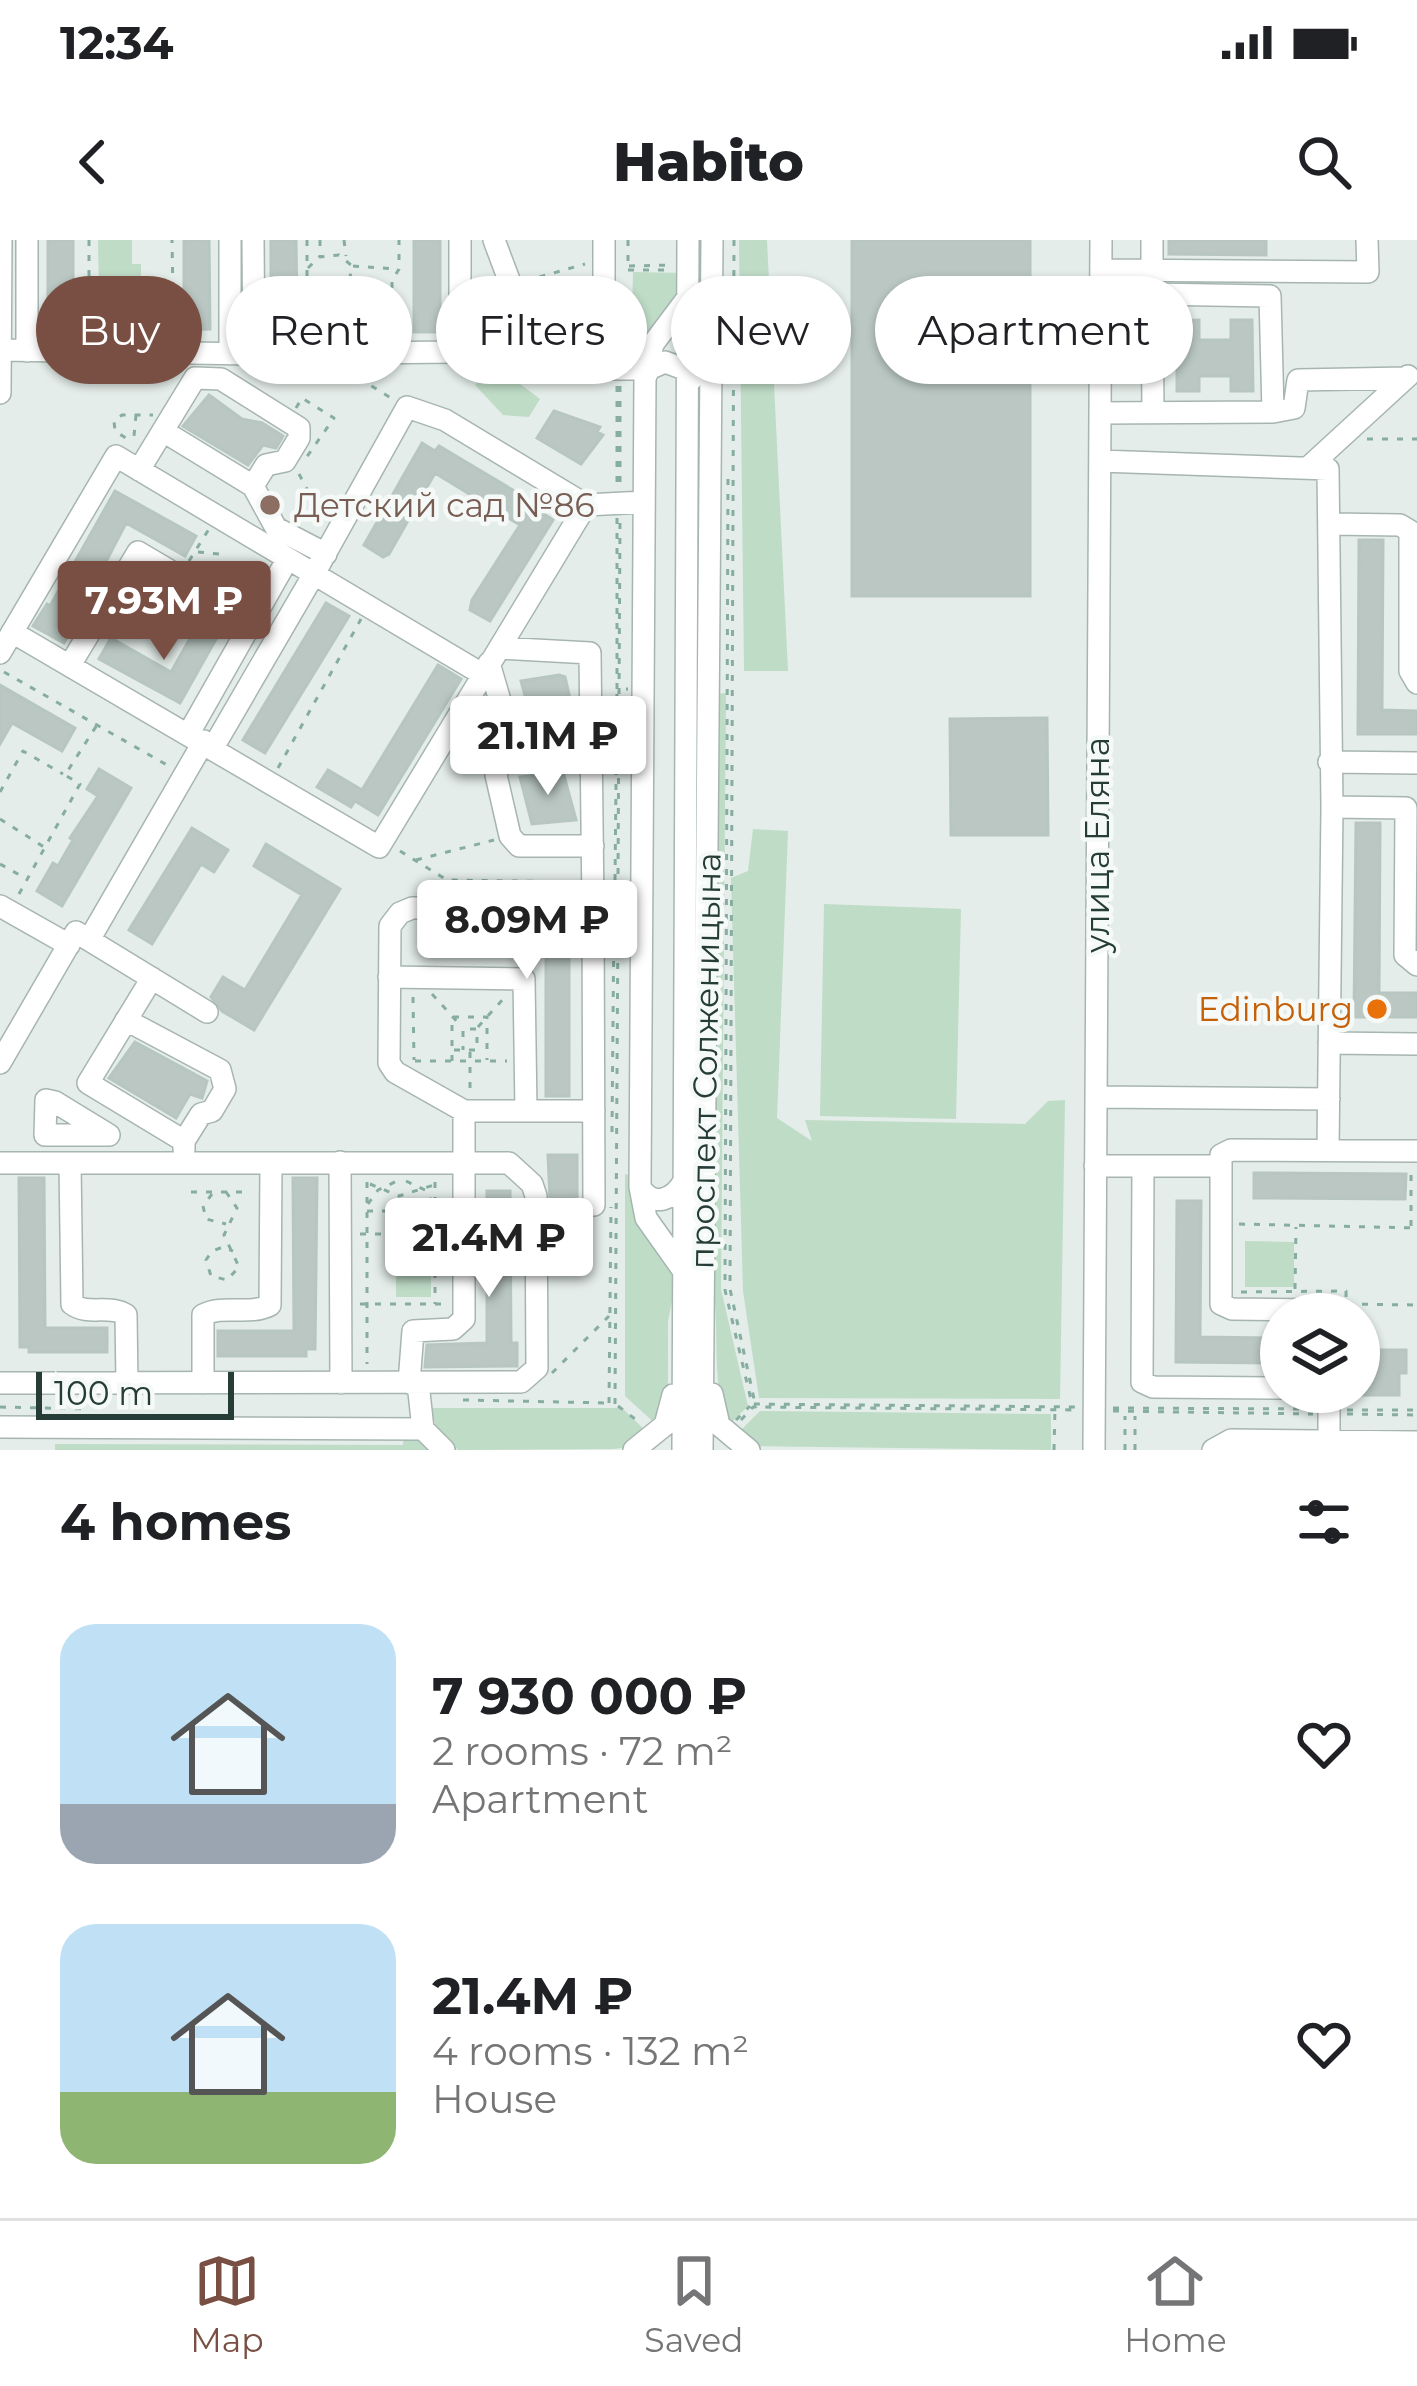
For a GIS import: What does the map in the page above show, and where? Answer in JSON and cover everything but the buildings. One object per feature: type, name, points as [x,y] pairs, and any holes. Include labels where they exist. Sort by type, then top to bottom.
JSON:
[{"type":"street","points":[[0,393],[1,240]]},
{"type":"street","points":[[27,240],[27,351]]},
{"type":"street","points":[[230,240],[234,276]]},
{"type":"street","points":[[250,276],[253,240]]},
{"type":"street","points":[[412,353],[450,353],[460,347],[460,240]]},
{"type":"street","points":[[494,240],[507,276]]},
{"type":"street","name":"проспект Солженицына","points":[[688,240],[692,276]]},
{"type":"street","name":"проспект Солженицына","points":[[683,1450],[693,1302],[712,240]]},
{"type":"street","name":"улица Еляна","points":[[1094,1450],[1101,240]]},
{"type":"street","points":[[1152,240],[1152,276]]},
{"type":"street","points":[[1101,270],[1367,272],[1367,240]]},
{"type":"street","points":[[1193,295],[1270,296],[1273,412]]},
{"type":"street","points":[[647,370],[671,311]]},
{"type":"street","points":[[0,350],[36,351]]},
{"type":"street","points":[[1100,413],[1273,412],[1294,408],[1298,380],[1412,373]]},
{"type":"street","points":[[1312,465],[1412,373]]},
{"type":"street","points":[[202,379],[221,379],[297,425],[300,436],[285,461],[266,465],[253,486]]},
{"type":"street","points":[[140,470],[192,384]]},
{"type":"street","points":[[646,384],[640,1187],[646,1218],[685,1273]]},
{"type":"street","name":"проспект Солженицына","points":[[691,384],[684,1181],[685,1273],[693,1302],[702,1450]]},
{"type":"street","points":[[1153,384],[1153,412]]},
{"type":"street","points":[[202,740],[314,574],[403,410],[412,406],[445,420],[586,505],[644,502]]},
{"type":"street","points":[[168,423],[253,486],[276,528],[326,554]]},
{"type":"street","points":[[0,653],[116,456],[212,524],[314,574],[368,607],[490,662],[590,653],[593,846],[607,891],[593,1111],[594,1205]]},
{"type":"street","points":[[1100,460],[1312,465],[1330,472],[1328,1150]]},
{"type":"street","points":[[0,608],[15,628],[70,665],[380,847],[586,505]]},
{"type":"street","points":[[1331,524],[1400,524],[1410,531],[1410,671],[1417,683]]},
{"type":"street","points":[[70,665],[138,552],[253,620]]},
{"type":"street","points":[[0,1063],[184,775],[253,620],[287,560]]},
{"type":"street","points":[[490,662],[510,735],[496,775],[510,836],[519,846],[593,846]]},
{"type":"street","points":[[1329,762],[1417,763]]},
{"type":"street","points":[[1332,808],[1412,808],[1405,955],[1417,965]]},
{"type":"street","points":[[593,1111],[467,1111],[395,1072],[389,1061],[390,926],[406,909],[607,891],[642,894]]},
{"type":"street","points":[[4,909],[152,978],[207,1012]]},
{"type":"street","points":[[389,976],[522,978],[526,985],[526,1111]]},
{"type":"street","points":[[71,1112],[152,978]]},
{"type":"street","points":[[127,1020],[220,1070],[225,1089],[212,1111],[201,1114],[184,1152]]},
{"type":"street","points":[[1330,1043],[1417,1044]]},
{"type":"street","points":[[88,1083],[184,1152]]},
{"type":"street","points":[[1096,1097],[1329,1099]]},
{"type":"street","points":[[44,1101],[71,1112],[109,1136],[44,1133],[44,1101]]},
{"type":"street","points":[[444,1450],[423,1429],[410,1334],[418,1329],[458,1328],[464,1304],[467,1111]]},
{"type":"street","points":[[1260,1309],[1221,1304],[1221,1155],[1231,1150],[1414,1151]]},
{"type":"street","points":[[0,1163],[70,1163],[184,1152],[271,1162],[509,1163],[535,1189],[536,1371],[521,1382],[0,1384]]},
{"type":"street","points":[[202,1383],[203,1316],[215,1310],[261,1310],[270,1305],[271,1162]]},
{"type":"street","points":[[340,1162],[341,1383]]},
{"type":"street","points":[[70,1163],[72,1304],[77,1309],[116,1310],[126,1315],[127,1383]]},
{"type":"street","points":[[1095,1166],[1220,1166]]},
{"type":"street","points":[[1143,1166],[1142,1382],[1153,1387],[1260,1388]]},
{"type":"street","points":[[640,1187],[651,1199],[663,1201],[678,1192],[684,1181]]},
{"type":"street","points":[[634,1450],[657,1436],[670,1416],[674,1317],[693,1302],[712,1317],[712,1405],[727,1435],[749,1450]]},
{"type":"street","points":[[1329,1413],[1329,1441]]},
{"type":"street","points":[[0,1427],[423,1429]]},
{"type":"street","points":[[1213,1450],[1231,1440],[1417,1442]]},
{"type":"path","points":[[89,240],[89,276]]},
{"type":"path","points":[[172,240],[172,276]]},
{"type":"path","points":[[307,240],[307,276]]},
{"type":"path","points":[[320,240],[320,256]]},
{"type":"path","points":[[344,240],[346,259]]},
{"type":"path","points":[[395,276],[399,240]]},
{"type":"path","points":[[618,263],[625,240]]},
{"type":"path","points":[[732,240],[725,1290],[752,1404],[1135,1410],[1260,1407]]},
{"type":"path","points":[[307,269],[320,256],[339,255],[351,266],[350,276]]},
{"type":"path","points":[[557,276],[618,263],[692,276]]},
{"type":"path","points":[[351,266],[399,269]]},
{"type":"path","points":[[612,1404],[607,891],[620,502],[613,384]]},
{"type":"path","points":[[136,416],[134,436],[126,438],[115,431],[119,417],[136,416],[168,423]]},
{"type":"path","points":[[1341,439],[1417,439]]},
{"type":"path","points":[[285,461],[296,468],[309,493]]},
{"type":"path","points":[[211,550],[212,524]]},
{"type":"path","points":[[180,577],[212,524]]},
{"type":"path","points":[[195,553],[211,550],[219,554]]},
{"type":"path","points":[[270,782],[368,607]]},
{"type":"path","points":[[0,670],[184,775]]},
{"type":"path","points":[[607,891],[617,689]]},
{"type":"path","points":[[65,775],[97,724]]},
{"type":"path","points":[[0,792],[23,752],[80,784],[27,879],[4,909]]},
{"type":"path","points":[[0,819],[45,847]]},
{"type":"path","points":[[414,860],[510,836]]},
{"type":"path","points":[[383,841],[446,880],[607,891]]},
{"type":"path","points":[[0,864],[27,879]]},
{"type":"path","points":[[477,1050],[477,1028],[522,978]]},
{"type":"path","points":[[414,1061],[413,984],[420,980],[463,1028],[463,1050]]},
{"type":"path","points":[[452,1017],[487,1017]]},
{"type":"path","points":[[452,1017],[452,1061]]},
{"type":"path","points":[[487,1017],[487,1061]]},
{"type":"path","points":[[463,1028],[477,1028]]},
{"type":"path","points":[[452,1050],[487,1050]]},
{"type":"path","points":[[467,1111],[470,1050]]},
{"type":"path","points":[[389,1061],[526,1061]]},
{"type":"path","points":[[1220,1224],[1414,1227],[1414,1151]]},
{"type":"path","points":[[367,1208],[378,1190],[406,1181],[425,1190],[435,1209]]},
{"type":"path","points":[[367,1383],[367,1182],[399,1196],[435,1184],[436,1304]]},
{"type":"path","points":[[190,1192],[271,1192]]},
{"type":"path","points":[[214,1192],[203,1206],[206,1219],[218,1225],[233,1220]]},
{"type":"path","points":[[226,1192],[237,1208],[224,1235],[239,1261],[236,1273],[222,1280],[211,1276],[206,1260],[212,1251],[223,1247],[233,1251]]},
{"type":"path","points":[[399,1196],[400,1234]]},
{"type":"path","points":[[367,1208],[435,1209]]},
{"type":"path","points":[[1295,1290],[1296,1225]]},
{"type":"path","points":[[340,1234],[464,1234]]},
{"type":"path","points":[[340,1304],[464,1304]]},
{"type":"path","points":[[1380,1307],[1417,1305]]},
{"type":"path","points":[[523,1402],[613,1313]]},
{"type":"path","points":[[727,1435],[756,1406]]},
{"type":"path","points":[[1054,1450],[1055,1408]]},
{"type":"path","points":[[1094,1409],[1135,1410]]},
{"type":"path","points":[[1380,1409],[1417,1412]]},
{"type":"path","points":[[1135,1410],[1135,1450]]},
{"type":"path","points":[[1125,1450],[1126,1412]]},
{"type":"green space","points":[[98,240],[132,240],[132,264],[141,264],[141,276],[99,276]]},
{"type":"green space","points":[[739,240],[767,240],[769,276],[739,276]]},
{"type":"green space","points":[[633,272],[683,273],[671,276],[671,308],[647,348],[647,276],[633,276]]},
{"type":"green space","points":[[520,384],[540,399],[529,417],[503,415],[475,385]]},
{"type":"green space","points":[[741,384],[774,384],[788,671],[744,671]]},
{"type":"green space","points":[[726,693],[721,1289],[748,1406],[728,1426],[719,1391],[712,1280],[716,694]]},
{"type":"green space","points":[[753,829],[788,831],[777,1118],[812,1141],[805,1120],[1025,1124],[1048,1101],[1065,1100],[1060,1399],[759,1398],[743,1291],[731,878],[748,871]]},
{"type":"green space","points":[[824,904],[961,909],[956,1119],[820,1116]]},
{"type":"green space","points":[[625,1174],[634,1176],[676,1281],[668,1321],[668,1397],[659,1427],[625,1396]]},
{"type":"green space","points":[[1245,1241],[1294,1242],[1294,1287],[1245,1287]]},
{"type":"green space","points":[[431,1243],[431,1297],[396,1297],[396,1244]]},
{"type":"green space","points":[[431,1408],[622,1408],[651,1436],[630,1447],[613,1449],[458,1450],[436,1427]]},
{"type":"green space","points":[[760,1411],[1051,1414],[1051,1450],[752,1446],[736,1435]]},
{"type":"green space","points":[[404,1433],[418,1433],[430,1450],[55,1450],[55,1444],[403,1445]]},
{"type":"place","name":"Детский сад №86","points":[[270,505]]},
{"type":"place","name":"Edinburg","points":[[1377,1009]]}]
